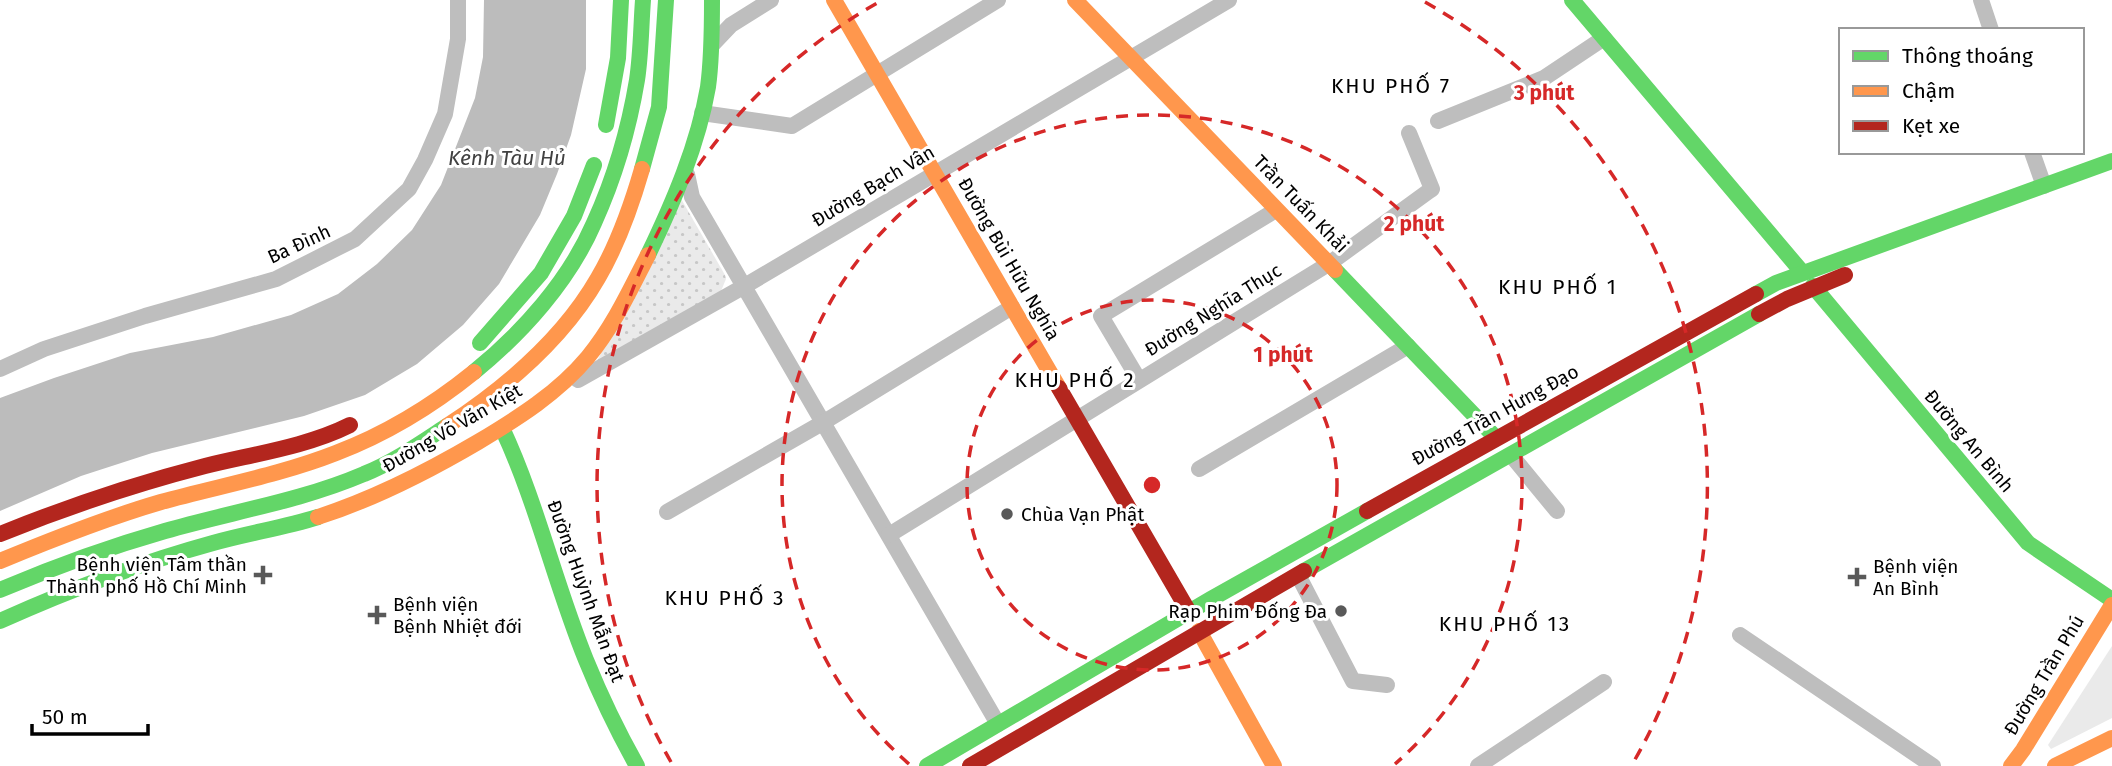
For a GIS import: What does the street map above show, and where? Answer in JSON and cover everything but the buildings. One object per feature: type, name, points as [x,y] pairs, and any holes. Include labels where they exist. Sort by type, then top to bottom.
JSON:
[{"type":"main road","name":"Đường Huỳnh Mẫn Đạt","points":[[621,0],[613,91],[600,145],[573,216],[541,273],[489,334],[461,360],[469,378],[502,428],[521,469],[585,658],[614,725],[637,766]]},
{"type":"main road","name":"Đường Võ Văn Kiệt","points":[[0,561],[90,525],[159,503],[301,466],[341,452],[411,416],[469,378],[509,341],[550,295],[593,225],[612,174],[637,77],[643,0]]},
{"type":"main road","name":"Đường Võ Văn Kiệt","points":[[0,590],[55,567],[128,543],[355,478],[396,459],[486,400],[564,325],[582,303],[610,258],[636,190],[656,122],[666,0]]},
{"type":"main road","name":"Đường Bùi Hữu Nghĩa","points":[[834,0],[1199,631]]},
{"type":"main road","name":"Trần Tuấn Khải","points":[[1075,0],[1330,263],[1511,455]]},
{"type":"main road","points":[[1572,0],[1802,272]]},
{"type":"main road","name":"Đường Võ Văn Kiệt","points":[[0,621],[60,594],[143,565],[215,542],[296,524],[354,505],[418,476],[502,428],[537,404],[587,359],[610,326],[650,252],[702,113],[712,46],[712,7]]},
{"type":"main road","name":"Đường Trần Hưng Đạo","points":[[927,766],[1189,612],[1776,283],[1802,272],[2046,194],[2112,162]]},
{"type":"main road","name":"Đường Trần Hưng Đạo","points":[[970,766],[1199,631],[1726,331],[1814,286],[1862,269]]},
{"type":"main road","name":"Đường An Bình","points":[[1802,272],[2028,543],[2112,603]]},
{"type":"main road","points":[[0,534],[139,485],[328,436],[359,421]]},
{"type":"main road","name":"Đường Trần Phú","points":[[2011,766],[2112,603]]},
{"type":"main road","points":[[1199,631],[1274,766]]},
{"type":"main road","points":[[998,724],[1009,744]]},
{"type":"main road","points":[[2055,766],[2112,738]]},
{"type":"street","name":"Ba Đình","points":[[0,369],[44,349],[145,316],[276,279],[355,239],[410,189],[445,114],[458,39],[458,0]]},
{"type":"street","points":[[712,46],[731,25],[771,0]]},
{"type":"street","points":[[702,113],[792,126],[998,0]]},
{"type":"street","name":"Đường Bạch Vân","points":[[537,404],[743,287],[1229,0]]},
{"type":"street","points":[[1981,0],[1990,28]]},
{"type":"street","points":[[712,7],[731,25]]},
{"type":"street","points":[[1438,121],[1544,78],[1604,38]]},
{"type":"street","name":"Đường Nghĩa Thục","points":[[889,535],[1330,263],[1432,189],[1409,133]]},
{"type":"street","points":[[2033,154],[2046,194]]},
{"type":"street","points":[[686,161],[692,197],[998,724]]},
{"type":"street","points":[[1139,380],[1101,316],[1276,210]]},
{"type":"street","points":[[667,512],[824,422],[1012,307]]},
{"type":"street","points":[[1199,469],[1408,346]]},
{"type":"street","points":[[1511,455],[1557,512]]},
{"type":"street","points":[[1298,575],[1353,681],[1387,685]]},
{"type":"street","points":[[1740,635],[1933,766]]},
{"type":"street","points":[[1478,766],[1604,682]]},
{"type":"shaded area","points":[[680,197],[725,275],[721,291],[596,363]]},
{"type":"shaded area","points":[[2112,646],[2112,718],[2051,749],[2048,745]]},
{"type":"water","name":"Kênh Tàu Hủ","points":[[484,0],[586,0],[586,69],[571,135],[540,215],[499,284],[463,325],[417,364],[365,395],[304,416],[152,453],[81,476],[0,511],[0,398],[130,353],[213,337],[291,315],[338,294],[377,264],[412,230],[441,185],[475,98],[483,57]]},
{"type":"traffic: fast","points":[[606,125],[618,58],[621,0]]},
{"type":"traffic: fast","points":[[474,372],[543,305],[571,265],[594,223],[620,153],[634,98],[643,0]]},
{"type":"traffic: fast","points":[[642,169],[659,107],[666,0]]},
{"type":"traffic: fast","points":[[648,255],[684,173],[704,109],[710,65],[712,0]]},
{"type":"traffic: fast","points":[[1572,0],[1802,272]]},
{"type":"traffic: fast","points":[[1756,294],[1776,283],[2112,161]]},
{"type":"traffic: fast","points":[[480,343],[541,273],[574,216],[594,165]]},
{"type":"traffic: fast","points":[[1335,270],[1496,438]]},
{"type":"traffic: fast","points":[[1813,286],[2028,543],[2112,600]]},
{"type":"traffic: fast","points":[[1304,571],[1759,314]]},
{"type":"traffic: fast","points":[[0,590],[144,537],[291,499],[340,483],[386,464],[447,426]]},
{"type":"traffic: fast","points":[[502,428],[526,485],[586,660],[637,766]]},
{"type":"traffic: fast","points":[[927,766],[1367,511]]},
{"type":"traffic: fast","points":[[0,621],[78,588],[159,559],[226,539],[318,517]]},
{"type":"traffic: slow","points":[[834,0],[1059,388]]},
{"type":"traffic: slow","points":[[1075,0],[1335,270]]},
{"type":"traffic: slow","points":[[447,426],[511,379],[568,322],[612,252],[642,169]]},
{"type":"traffic: slow","points":[[318,517],[380,493],[439,464],[508,424],[551,393],[576,370],[597,345],[621,308],[648,255]]},
{"type":"traffic: slow","points":[[0,561],[140,508],[271,474],[336,453],[408,418],[474,372]]},
{"type":"traffic: slow","points":[[2011,766],[2112,605]]},
{"type":"traffic: slow","points":[[1199,631],[1274,766]]},
{"type":"traffic: slow","points":[[2055,766],[2112,738]]},
{"type":"traffic: jam","points":[[1759,314],[1845,275]]},
{"type":"traffic: jam","points":[[1367,511],[1756,294]]},
{"type":"traffic: jam","points":[[1059,388],[1189,612]]},
{"type":"traffic: jam","points":[[0,534],[127,488],[316,439],[350,425]]},
{"type":"traffic: jam","points":[[970,766],[1304,571]]},
{"type":"place","name":"Chùa Vạn Phật","points":[[1007,514]]},
{"type":"place","name":"Bệnh viện Tâm thần Thành phố Hồ Chí Minh","points":[[263,575]]},
{"type":"place","name":"Bệnh viện An Bình","points":[[1857,577]]},
{"type":"place","name":"Rạp Phim Đống Đa","points":[[1341,611]]},
{"type":"place","name":"Bệnh viện Bệnh Nhiệt đới","points":[[377,615]]},
{"type":"district","name":"KHU PHỐ 7","points":[[1391,86]]},
{"type":"district","name":"KHU PHỐ 1","points":[[1558,287]]},
{"type":"district","name":"KHU PHỐ 2","points":[[1075,380]]},
{"type":"district","name":"KHU PHỐ 3","points":[[725,598]]},
{"type":"district","name":"KHU PHỐ 13","points":[[1505,624]]}]
